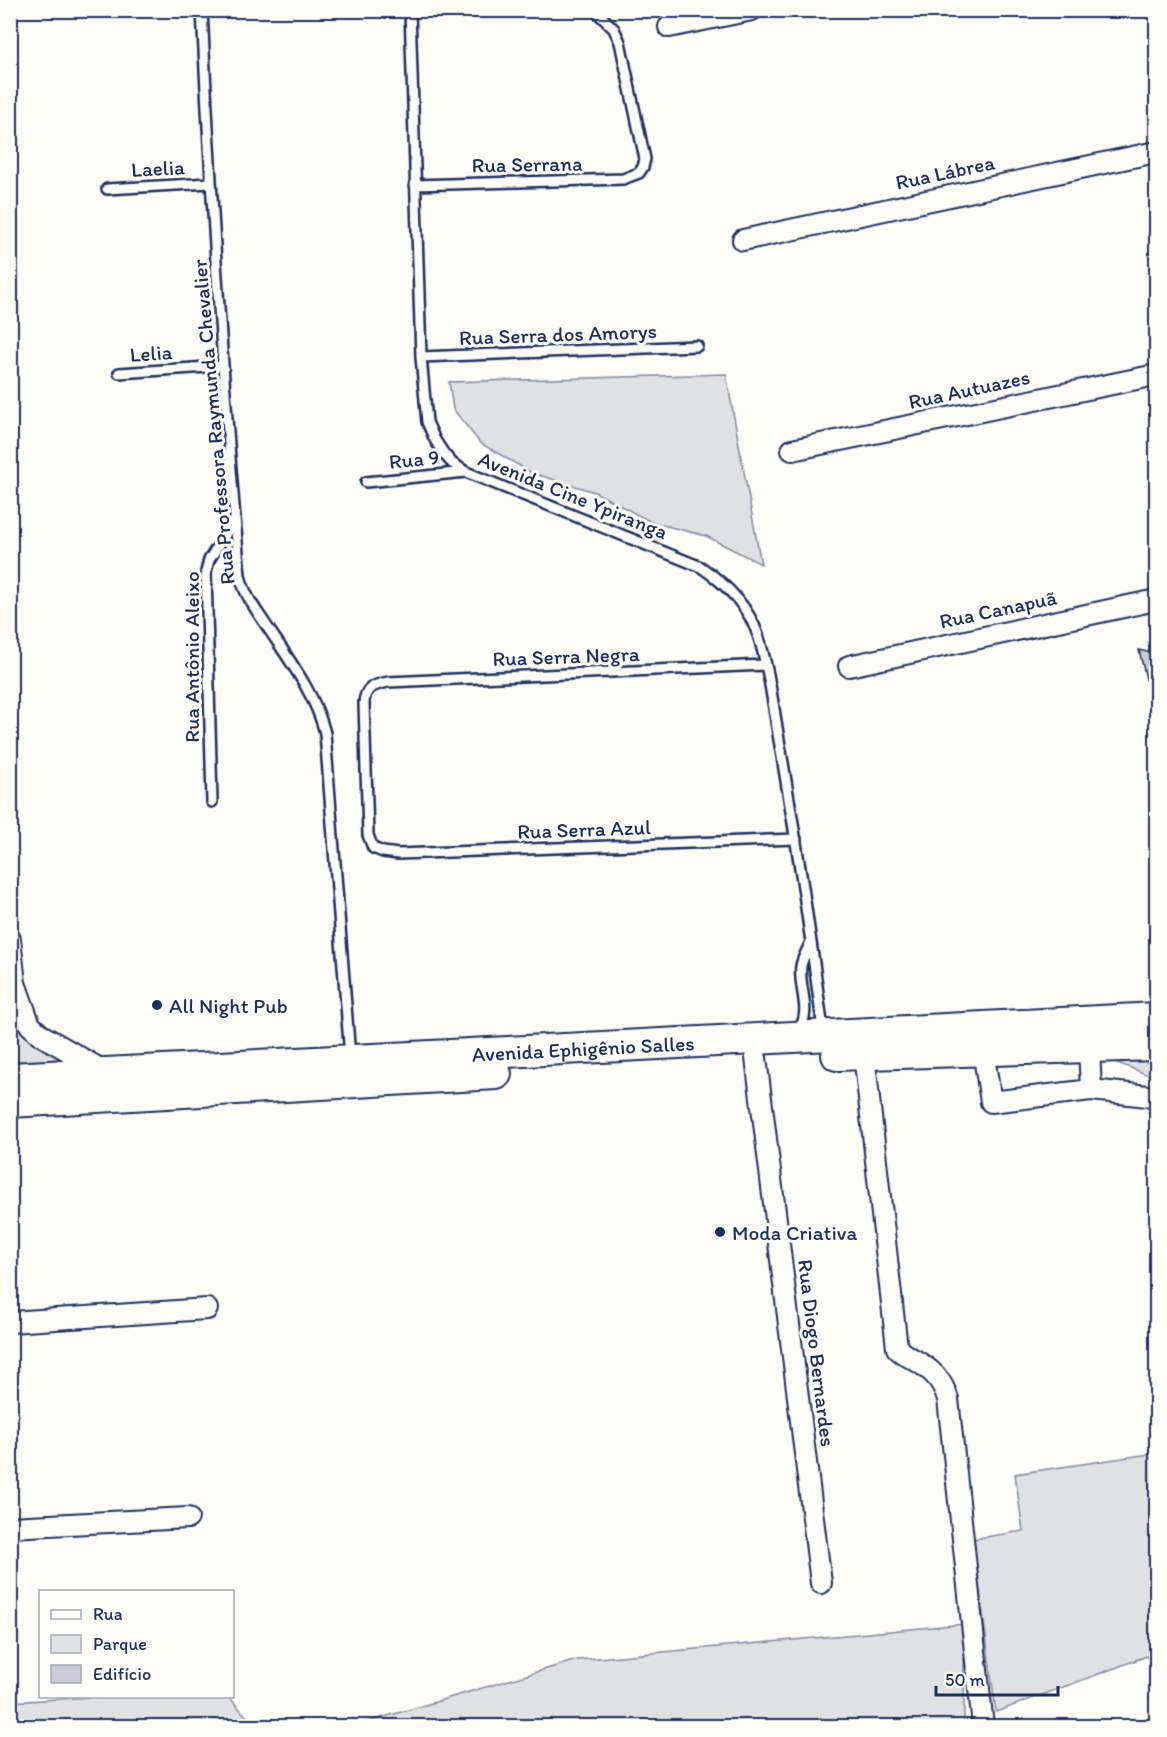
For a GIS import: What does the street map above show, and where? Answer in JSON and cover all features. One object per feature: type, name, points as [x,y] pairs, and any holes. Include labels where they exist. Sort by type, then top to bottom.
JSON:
[{"type":"main road","name":"Avenida Ephigênio Salles","points":[[10,1078],[1156,1018]]},
{"type":"main road","name":"Avenida Ephigênio Salles","points":[[10,1102],[756,1058],[1156,1045]]},
{"type":"street","points":[[669,27],[752,10]]},
{"type":"street","name":"Rua Lábrea","points":[[743,240],[1156,152]]},
{"type":"street","name":"Rua Autuazes","points":[[792,450],[1156,375]]},
{"type":"street","name":"Rua Canapuã","points":[[849,666],[1156,600]]},
{"type":"street","points":[[10,939],[13,985],[32,1028],[107,1073]]},
{"type":"street","points":[[1089,1047],[1091,1090]]},
{"type":"street","points":[[983,1050],[991,1102],[1091,1090],[1148,1096],[1156,1099]]},
{"type":"street","points":[[864,1054],[898,1350],[935,1374],[944,1386],[948,1399],[983,1726]]},
{"type":"street","name":"Rua Diogo Bernardes","points":[[756,1058],[821,1583]]},
{"type":"street","points":[[10,1322],[207,1309]]},
{"type":"street","points":[[10,1527],[189,1518]]},
{"type":"lane","name":"Rua Professora Raymunda Chevalier","points":[[202,10],[210,183],[240,575],[244,588],[306,686],[321,717],[325,733],[351,1060]]},
{"type":"lane","name":"Avenida Cine Ypiranga","points":[[410,10],[421,357],[427,422],[444,454],[452,463],[466,472],[701,567],[722,581],[748,615],[758,635],[765,665],[796,839],[824,1035]]},
{"type":"lane","name":"Rua Serrana","points":[[415,185],[591,181],[623,179],[639,174],[645,159],[620,42],[614,29],[595,10]]},
{"type":"lane","name":"Laelia","points":[[107,189],[210,183]]},
{"type":"lane","name":"Rua Serra dos Amorys","points":[[421,357],[697,346]]},
{"type":"lane","name":"Lelia","points":[[118,373],[223,366]]},
{"type":"lane","name":"Rua 9","points":[[366,482],[466,472]]},
{"type":"lane","name":"Rua Antônio Aleixo","points":[[212,802],[206,572],[209,560],[235,519]]},
{"type":"lane","name":"Rua Serra Negra","points":[[373,848],[368,835],[364,703],[364,695],[369,688],[388,682],[765,665]]},
{"type":"lane","name":"Rua Serra Azul","points":[[373,848],[398,854],[796,839]]},
{"type":"lane","name":"Avenida Cine Ypiranga","points":[[789,1037],[803,1024],[805,1015],[801,966],[811,942]]},
{"type":"path","points":[[1156,1686],[1151,1697],[1156,1708]]},
{"type":"green space","points":[[726,374],[761,564],[706,536],[651,522],[595,492],[532,473],[480,443],[453,409],[449,382]]},
{"type":"green space","points":[[14,996],[81,1065],[11,1073],[11,1001]]},
{"type":"green space","points":[[1156,1058],[1156,1078],[1110,1060]]},
{"type":"green space","points":[[1156,1453],[1156,1681],[1147,1656],[996,1712],[973,1539],[1023,1531],[1015,1474]]},
{"type":"green space","points":[[964,1624],[964,1726],[354,1726],[577,1660]]},
{"type":"green space","points":[[74,1698],[230,1698],[255,1726],[11,1726],[11,1702]]},
{"type":"building","points":[[1139,650],[1156,654],[1156,706],[1153,707]]},
{"type":"place","name":"All Night Pub","points":[[157,1005]]},
{"type":"place","name":"Moda Criativa","points":[[720,1232]]}]
